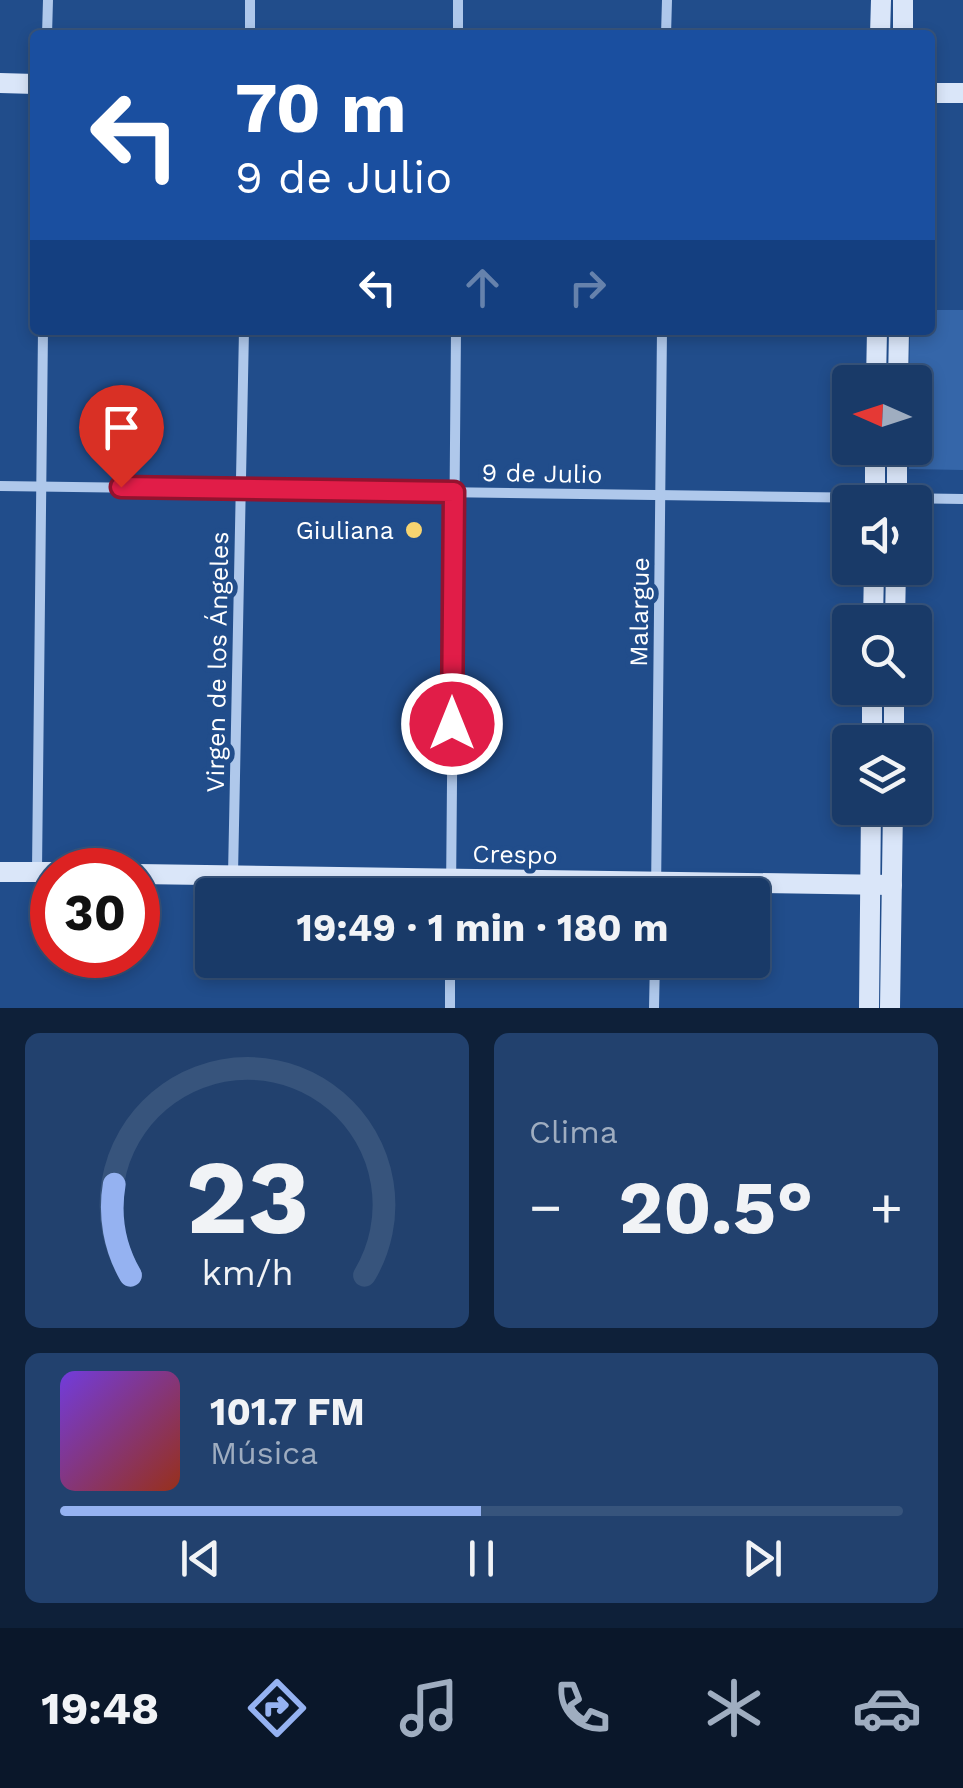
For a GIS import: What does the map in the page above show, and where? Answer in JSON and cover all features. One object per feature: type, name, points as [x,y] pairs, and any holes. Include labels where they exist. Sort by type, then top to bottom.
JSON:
[{"type":"main road","points":[[880,30],[881,0]]},
{"type":"main road","points":[[902,30],[903,0]]},
{"type":"main road","points":[[0,84],[30,84]]},
{"type":"main road","points":[[935,93],[963,93]]},
{"type":"main road","points":[[876,365],[877,335]]},
{"type":"main road","points":[[898,365],[899,335]]},
{"type":"main road","points":[[869,1008],[871,825]]},
{"type":"main road","points":[[890,1008],[893,825]]},
{"type":"main road","points":[[0,872],[30,872]]},
{"type":"main road","name":"Crespo","points":[[160,874],[288,878]]},
{"type":"main road","name":"Crespo","points":[[770,886],[892,886]]},
{"type":"street","points":[[47,30],[48,0]]},
{"type":"street","points":[[250,0],[250,30]]},
{"type":"street","points":[[458,0],[458,30]]},
{"type":"street","points":[[666,0],[666,30]]},
{"type":"street","points":[[44,335],[41,486],[45,848]]},
{"type":"street","name":"Virgen de los Ángeles","points":[[233,875],[244,335]]},
{"type":"street","points":[[451,878],[456,335]]},
{"type":"street","name":"Malargue","points":[[656,878],[662,335]]},
{"type":"street","name":"9 de Julio","points":[[0,486],[832,499]]},
{"type":"street","name":"9 de Julio","points":[[932,499],[963,499]]},
{"type":"street","points":[[450,978],[450,1008]]},
{"type":"street","points":[[654,1008],[655,978]]},
{"type":"shaded area","points":[[935,310],[963,310],[963,470],[909,469],[909,465],[932,465],[932,365],[909,365],[910,335],[935,335]]},
{"type":"place","name":"Giuliana","points":[[414,530]]},
{"type":"route","points":[[121,487],[454,492],[452,724]]}]
